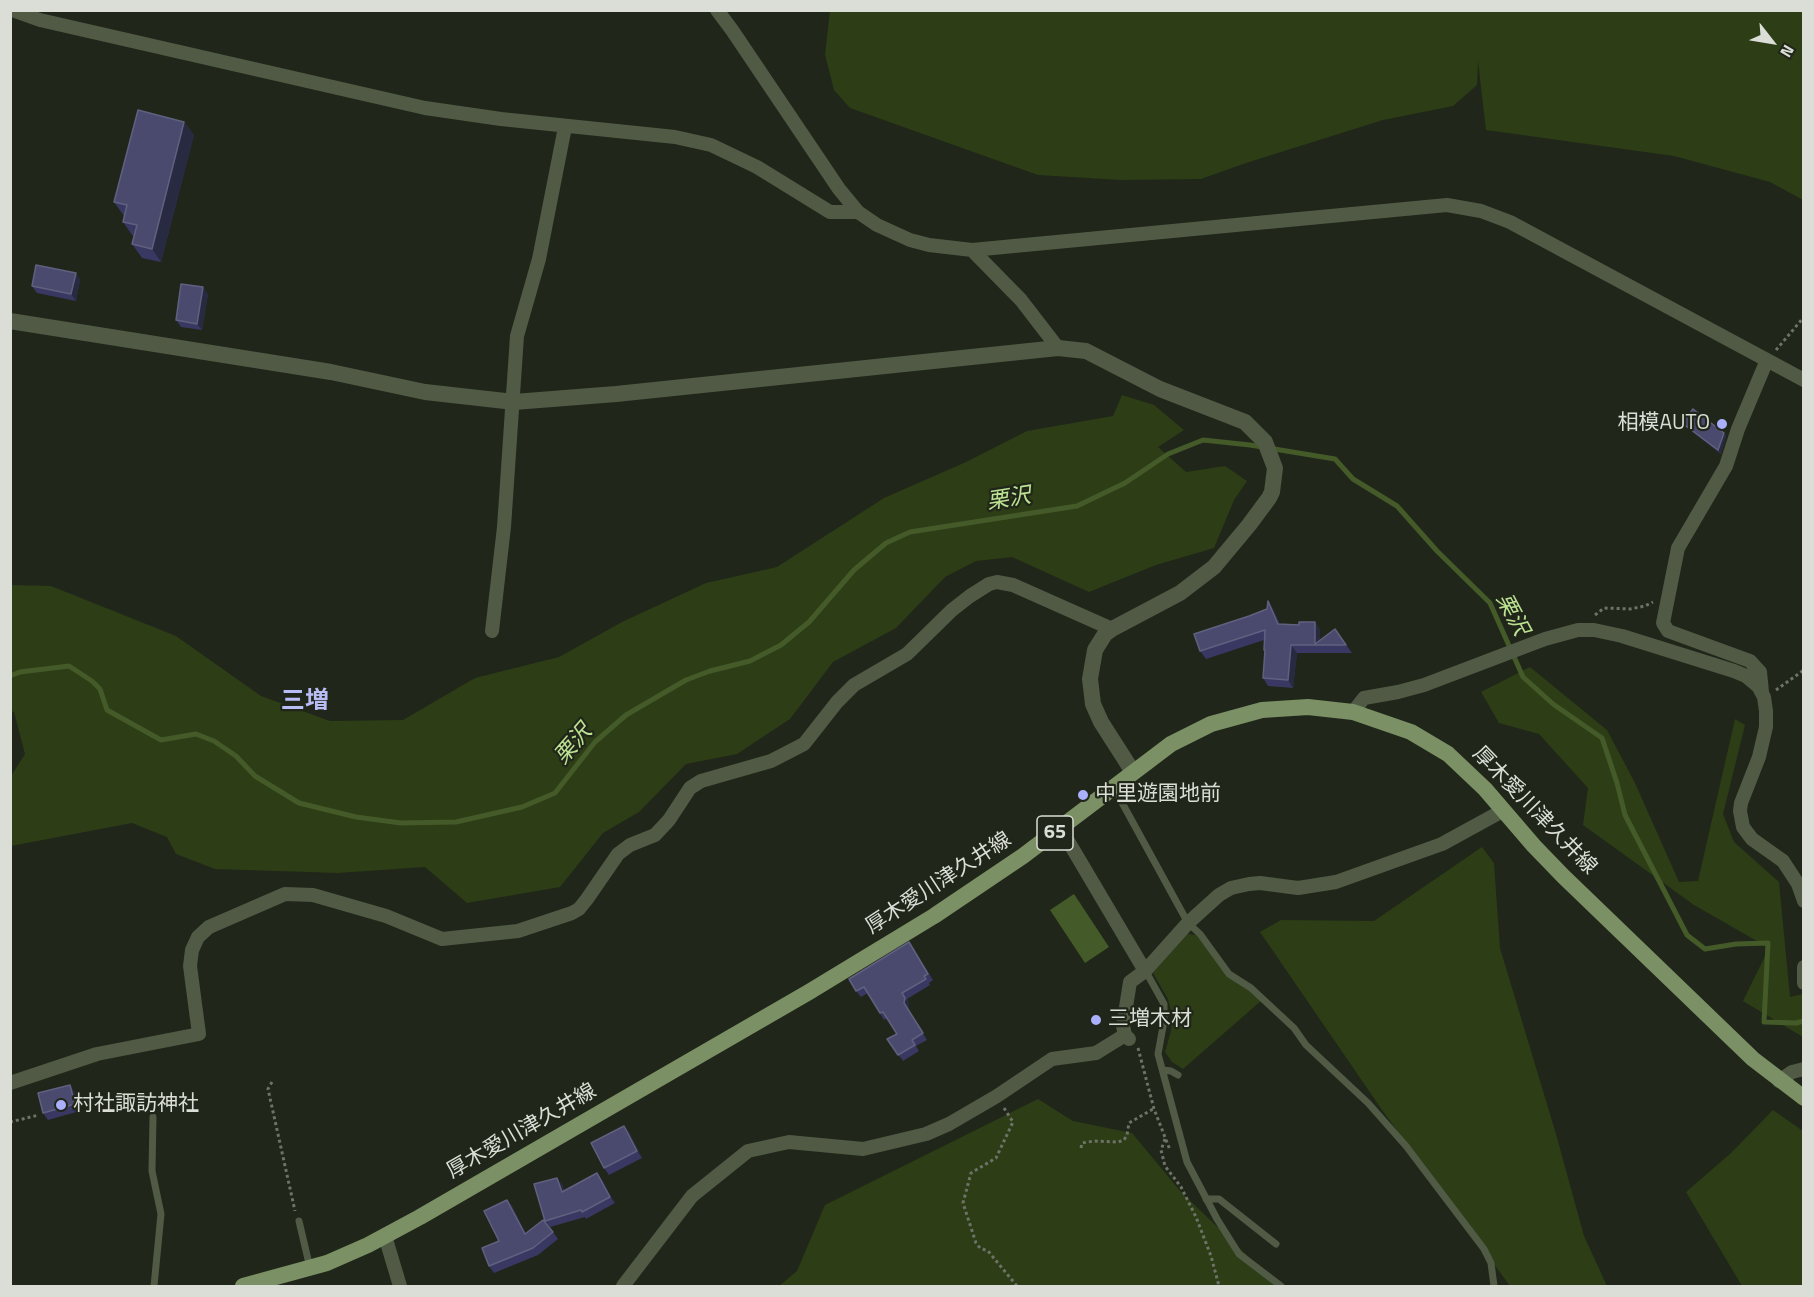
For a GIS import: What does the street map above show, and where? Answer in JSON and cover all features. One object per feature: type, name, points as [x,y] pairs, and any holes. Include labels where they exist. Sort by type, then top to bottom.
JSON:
[{"type":"main road","name":"厚木愛川津久井線","points":[[243,1287],[327,1263],[385,1236],[855,964],[998,874],[1061,829],[1133,772],[1186,736],[1211,724],[1237,716],[1286,708],[1317,708],[1353,712],[1389,723],[1430,742],[1461,765],[1504,810],[1548,862],[1753,1059],[1803,1098]]},
{"type":"street","points":[[12,10],[39,20],[400,103],[565,127],[675,137],[711,146],[757,167],[830,212],[858,212]]},
{"type":"street","points":[[717,10],[839,189],[858,212],[877,225],[910,240],[929,245],[972,250],[1447,205],[1481,212],[1510,222],[1803,380]]},
{"type":"street","points":[[492,631],[504,527],[517,336],[539,259],[565,127]]},
{"type":"street","points":[[972,250],[1021,300],[1058,348]]},
{"type":"street","points":[[10,321],[331,372],[425,392],[514,402],[616,394],[1058,348],[1086,351],[1160,389],[1245,422],[1268,448],[1275,468],[1269,498],[1214,567],[1180,593],[1112,629],[1105,634],[1095,650],[1090,678],[1092,698],[1101,722],[1133,772]]},
{"type":"street","points":[[1767,360],[1741,420],[1726,466],[1678,548],[1663,623],[1668,631],[1750,661],[1760,672],[1766,727],[1759,757],[1741,803],[1740,818],[1747,835],[1783,861],[1798,884],[1803,901]]},
{"type":"street","points":[[10,1083],[97,1054],[199,1034],[190,966],[192,950],[198,937],[209,927],[285,894],[313,895],[386,916],[442,939],[518,931],[572,913],[588,899],[618,854],[630,845],[655,835],[669,820],[690,788],[701,781],[771,761],[804,744],[849,689],[907,654],[952,610],[989,584],[997,582],[1013,585],[1112,629]]},
{"type":"street","points":[[1353,712],[1364,698],[1424,685],[1560,633],[1582,630],[1622,636],[1718,665],[1753,680],[1763,695]]},
{"type":"street","points":[[623,1287],[687,1202],[748,1151],[789,1142],[863,1149],[926,1134],[949,1124],[997,1096],[1052,1059],[1096,1053],[1127,1037],[1123,1026],[1130,982],[1145,971],[1188,923],[1219,895],[1231,888],[1260,883],[1298,888],[1336,882],[1442,843],[1504,810]]},
{"type":"street","points":[[1061,829],[1145,971]]},
{"type":"street","points":[[1803,967],[1803,983]]},
{"type":"street","points":[[1779,1081],[1792,1072],[1803,1069]]},
{"type":"street","points":[[385,1236],[400,1287]]},
{"type":"lane","points":[[1114,788],[1188,923],[1200,934],[1229,974],[1251,988],[1294,1028],[1306,1045],[1368,1103],[1406,1146],[1484,1249],[1491,1263],[1494,1287]]},
{"type":"lane","points":[[1145,971],[1164,1004],[1164,1021],[1158,1054],[1187,1162],[1216,1220],[1239,1254],[1281,1287]]},
{"type":"lane","points":[[1163,1070],[1178,1075]]},
{"type":"lane","points":[[153,1118],[152,1171],[161,1214],[154,1287]]},
{"type":"lane","points":[[1206,1199],[1218,1199],[1276,1244]]},
{"type":"lane","points":[[299,1221],[310,1269]]},
{"type":"path","points":[[1767,360],[1803,317]]},
{"type":"path","points":[[1582,630],[1604,608],[1630,609],[1645,606],[1652,603],[1658,596]]},
{"type":"path","points":[[1763,695],[1803,670]]},
{"type":"path","points":[[1127,1037],[1137,1044],[1165,1139],[1176,1161],[1181,1165],[1187,1162]]},
{"type":"path","points":[[272,1082],[268,1089],[299,1221]]},
{"type":"path","points":[[997,1096],[1013,1122],[996,1158],[971,1173],[963,1203],[976,1243],[987,1251],[1017,1287]]},
{"type":"path","points":[[1081,1148],[1082,1143],[1094,1141],[1118,1143],[1124,1140],[1129,1123],[1154,1108]]},
{"type":"path","points":[[10,1122],[39,1115]]},
{"type":"path","points":[[1165,1139],[1161,1150],[1165,1166],[1181,1187],[1196,1217],[1211,1256],[1219,1287]]},
{"type":"shaded area","points":[[830,10],[1803,11],[1803,200],[1770,182],[1674,156],[1486,130],[1478,61],[1477,85],[1453,106],[1383,120],[1201,179],[1121,180],[1038,175],[850,108],[834,90],[825,55]]},
{"type":"shaded area","points":[[1122,395],[1154,405],[1184,430],[1158,447],[1186,472],[1225,466],[1247,481],[1234,500],[1214,548],[1156,565],[1089,592],[1012,557],[976,561],[945,577],[896,628],[833,662],[790,719],[737,754],[686,764],[639,812],[603,833],[560,887],[467,903],[425,867],[338,873],[215,869],[176,854],[167,837],[132,823],[11,846],[11,776],[25,754],[14,712],[11,711],[11,585],[51,586],[176,636],[261,696],[330,721],[403,720],[475,678],[559,657],[622,622],[706,583],[777,567],[884,498],[966,462],[1027,431],[1113,416]]},
{"type":"shaded area","points":[[1530,667],[1607,730],[1635,783],[1679,882],[1698,881],[1735,719],[1745,725],[1723,814],[1734,842],[1779,882],[1790,997],[1803,994],[1803,1037],[1743,1001],[1769,948],[1694,905],[1583,825],[1588,788],[1539,734],[1499,723],[1481,692]]},
{"type":"shaded area","points":[[1482,847],[1494,863],[1500,948],[1584,1236],[1607,1286],[1510,1286],[1382,1110],[1260,932],[1281,920],[1374,921]]},
{"type":"shaded area","points":[[1074,894],[1109,947],[1085,963],[1050,910]]},
{"type":"shaded area","points":[[1187,934],[1197,935],[1228,976],[1252,990],[1262,1000],[1183,1069],[1172,1062],[1165,1052],[1171,1031],[1172,1015],[1168,999],[1153,973]]},
{"type":"shaded area","points":[[1038,1099],[1073,1121],[1132,1133],[1181,1192],[1279,1286],[779,1286],[797,1271],[825,1205]]},
{"type":"shaded area","points":[[1773,1110],[1803,1131],[1803,1286],[1742,1286],[1686,1192],[1731,1153]]},
{"type":"building","points":[[138,110],[184,122],[152,249],[132,244],[137,225],[123,222],[127,205],[114,202]]},
{"type":"building","points":[[36,265],[76,273],[71,294],[32,286]]},
{"type":"building","points":[[181,284],[203,287],[197,324],[176,320]]},
{"type":"building","points":[[1693,409],[1724,433],[1718,450],[1682,423]]},
{"type":"building","points":[[1268,601],[1278,624],[1299,625],[1299,622],[1315,622],[1315,644],[1335,629],[1346,645],[1291,645],[1288,680],[1263,678],[1265,630],[1200,651],[1194,634],[1267,609]]},
{"type":"building","points":[[909,942],[928,974],[924,976],[926,979],[902,993],[905,998],[904,1003],[923,1033],[912,1040],[915,1045],[898,1055],[887,1039],[897,1034],[883,1012],[880,1013],[864,987],[856,991],[849,979]]},
{"type":"building","points":[[70,1085],[75,1104],[43,1113],[38,1093]]},
{"type":"building","points":[[624,1126],[637,1151],[604,1168],[591,1143]]},
{"type":"building","points":[[597,1173],[610,1197],[582,1212],[581,1210],[545,1221],[534,1184],[557,1178],[562,1192]]},
{"type":"building","points":[[507,1200],[525,1234],[543,1220],[553,1232],[533,1248],[489,1266],[482,1248],[499,1241],[484,1211]]},
{"type":"waterway","name":"栗沢","points":[[10,676],[20,672],[69,666],[100,689],[107,710],[161,740],[196,734],[214,741],[236,756],[255,776],[299,803],[356,817],[401,823],[456,822],[522,807],[555,793],[595,742],[626,715],[686,680],[750,661],[781,645],[809,622],[854,570],[886,543],[910,532],[1077,506],[1125,483],[1168,454],[1203,440],[1335,459],[1353,479],[1397,506],[1437,551],[1490,603],[1523,677],[1553,704],[1602,738],[1625,815],[1687,935],[1705,949],[1736,944],[1768,943],[1764,1022],[1804,1021]]},
{"type":"place","name":"相模AUTO","points":[[1722,424]]},
{"type":"place","name":"中里遊園地前","points":[[1083,795]]},
{"type":"place","name":"三増木材","points":[[1096,1020]]},
{"type":"place","name":"村社諏訪神社","points":[[61,1105]]},
{"type":"district","name":"三増","points":[[305,702]]}]
